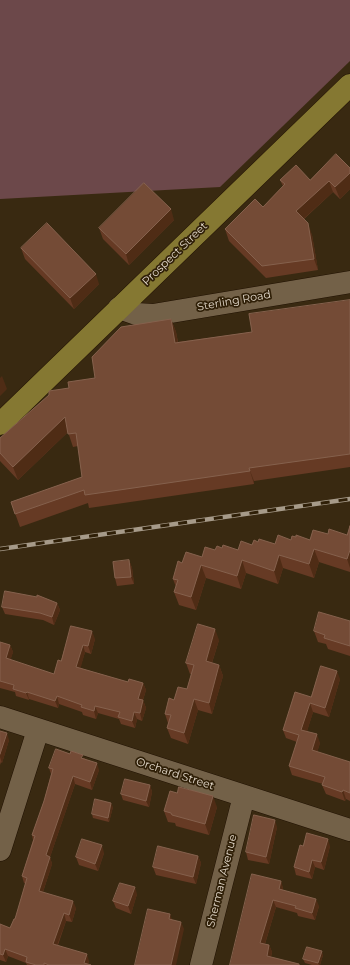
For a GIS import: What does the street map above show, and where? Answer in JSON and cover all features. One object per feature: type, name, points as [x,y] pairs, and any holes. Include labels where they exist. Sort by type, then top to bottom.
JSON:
[{"type":"main road","name":"Prospect Street","points":[[0,424],[350,85]]},
{"type":"street","name":"Sterling Road","points":[[119,308],[136,314],[153,315],[350,282]]},
{"type":"street","name":"Orchard Street","points":[[0,717],[350,830]]},
{"type":"street","points":[[0,850],[38,730]]},
{"type":"street","name":"Sherman Avenue","points":[[201,965],[244,796]]},
{"type":"shaded area","points":[[0,0],[350,0],[350,61],[220,187],[0,199]]},
{"type":"building","points":[[336,154],[350,168],[350,173],[335,187],[329,181],[296,211],[308,223],[314,259],[262,266],[225,229],[255,199],[263,207],[285,184],[280,180],[296,165],[310,180]]},
{"type":"building","points":[[144,183],[171,209],[126,254],[99,228]]},
{"type":"building","points":[[47,223],[96,274],[70,298],[21,248]]},
{"type":"building","points":[[350,300],[350,454],[249,468],[250,471],[85,495],[84,490],[15,514],[11,502],[82,477],[76,433],[68,434],[65,417],[13,467],[0,453],[0,438],[49,395],[49,391],[69,388],[68,382],[95,378],[92,357],[121,327],[171,319],[175,343],[252,332],[249,314]]},
{"type":"building","points":[[350,526],[350,550],[347,559],[314,549],[309,564],[279,555],[274,571],[242,560],[237,576],[201,565],[191,597],[174,592],[178,580],[173,579],[178,561],[182,563],[186,552],[202,557],[205,547],[215,550],[217,546],[222,548],[223,545],[238,550],[241,541],[252,545],[254,540],[258,542],[259,539],[275,544],[278,535],[291,540],[292,536],[296,537],[296,535],[310,540],[313,530],[328,534],[329,529],[347,535]]},
{"type":"building","points":[[129,560],[131,577],[115,578],[113,562]]},
{"type":"building","points":[[5,591],[37,597],[37,595],[57,603],[52,617],[40,613],[2,607]]},
{"type":"building","points":[[319,612],[350,621],[350,646],[324,638],[325,635],[314,631]]},
{"type":"building","points":[[198,624],[215,629],[206,661],[219,665],[209,703],[194,699],[184,733],[167,728],[171,715],[165,714],[169,698],[174,700],[178,687],[187,689],[194,665],[186,663]]},
{"type":"building","points":[[71,626],[92,631],[88,646],[83,645],[76,667],[128,682],[129,679],[143,683],[138,699],[143,700],[140,713],[134,712],[132,721],[118,717],[120,712],[95,706],[94,711],[57,696],[55,701],[13,689],[14,685],[0,681],[0,642],[10,645],[6,658],[54,674],[58,660],[61,661]]},
{"type":"building","points":[[321,666],[337,671],[325,708],[310,703],[301,730],[317,734],[312,750],[350,762],[350,793],[343,790],[342,792],[322,785],[325,777],[289,766],[299,735],[283,730],[295,692],[311,697]]},
{"type":"building","points":[[0,731],[7,733],[0,754]]},
{"type":"building","points":[[56,749],[70,754],[71,751],[83,755],[81,758],[97,763],[90,782],[73,776],[46,855],[50,857],[39,891],[73,901],[69,915],[64,913],[53,944],[87,954],[84,963],[91,965],[49,965],[44,963],[44,965],[36,965],[26,962],[27,957],[5,949],[3,955],[0,954],[0,924],[10,928],[15,919],[27,878],[22,876],[35,836],[32,835],[53,769],[49,768]]},
{"type":"building","points":[[125,779],[150,785],[146,801],[121,794]]},
{"type":"building","points":[[179,787],[213,796],[205,824],[172,815],[171,813],[164,811],[170,791],[177,793]]},
{"type":"building","points":[[95,799],[111,803],[108,818],[92,814]]},
{"type":"building","points":[[254,815],[275,820],[266,857],[246,852]]},
{"type":"building","points":[[307,833],[328,839],[321,862],[312,860],[309,872],[294,867],[300,845],[303,846]]},
{"type":"building","points":[[82,839],[102,845],[95,864],[76,857]]},
{"type":"building","points":[[158,846],[198,856],[193,877],[153,867]]},
{"type":"building","points":[[252,874],[281,881],[279,889],[316,899],[312,913],[295,908],[296,906],[273,900],[260,943],[269,945],[267,956],[299,965],[230,965]]},
{"type":"building","points":[[120,883],[135,887],[128,906],[113,901]]},
{"type":"building","points":[[148,909],[170,914],[169,919],[181,922],[171,965],[135,965]]},
{"type":"building","points":[[307,947],[322,951],[318,963],[303,959]]},
{"type":"railway","points":[[0,549],[350,499]]}]
